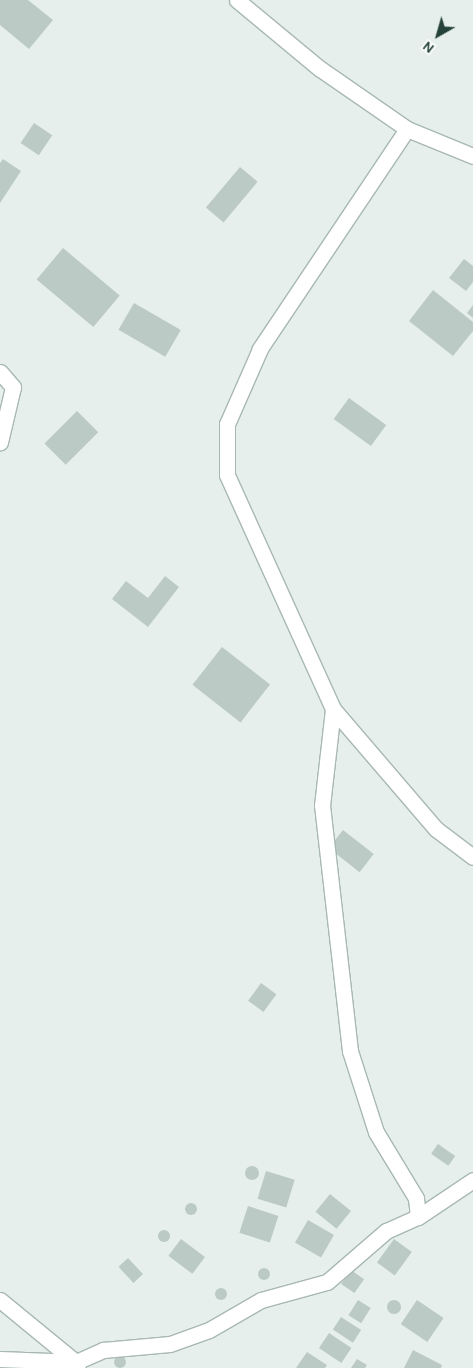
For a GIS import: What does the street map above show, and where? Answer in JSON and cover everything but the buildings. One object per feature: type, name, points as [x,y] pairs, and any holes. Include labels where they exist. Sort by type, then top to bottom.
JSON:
[{"type":"street","points":[[237,0],[319,68],[407,129],[473,156]]},
{"type":"street","points":[[407,129],[260,349],[227,424],[227,475],[333,709],[436,830],[473,857]]},
{"type":"street","points":[[0,372],[13,387],[0,442]]},
{"type":"street","points":[[333,709],[322,805],[350,1051],[376,1132],[416,1198],[418,1217]]},
{"type":"street","points":[[0,1359],[79,1365],[103,1350],[170,1344],[209,1330],[261,1300],[328,1282],[386,1231],[418,1217],[473,1180]]},
{"type":"street","points":[[0,1300],[79,1365]]}]
